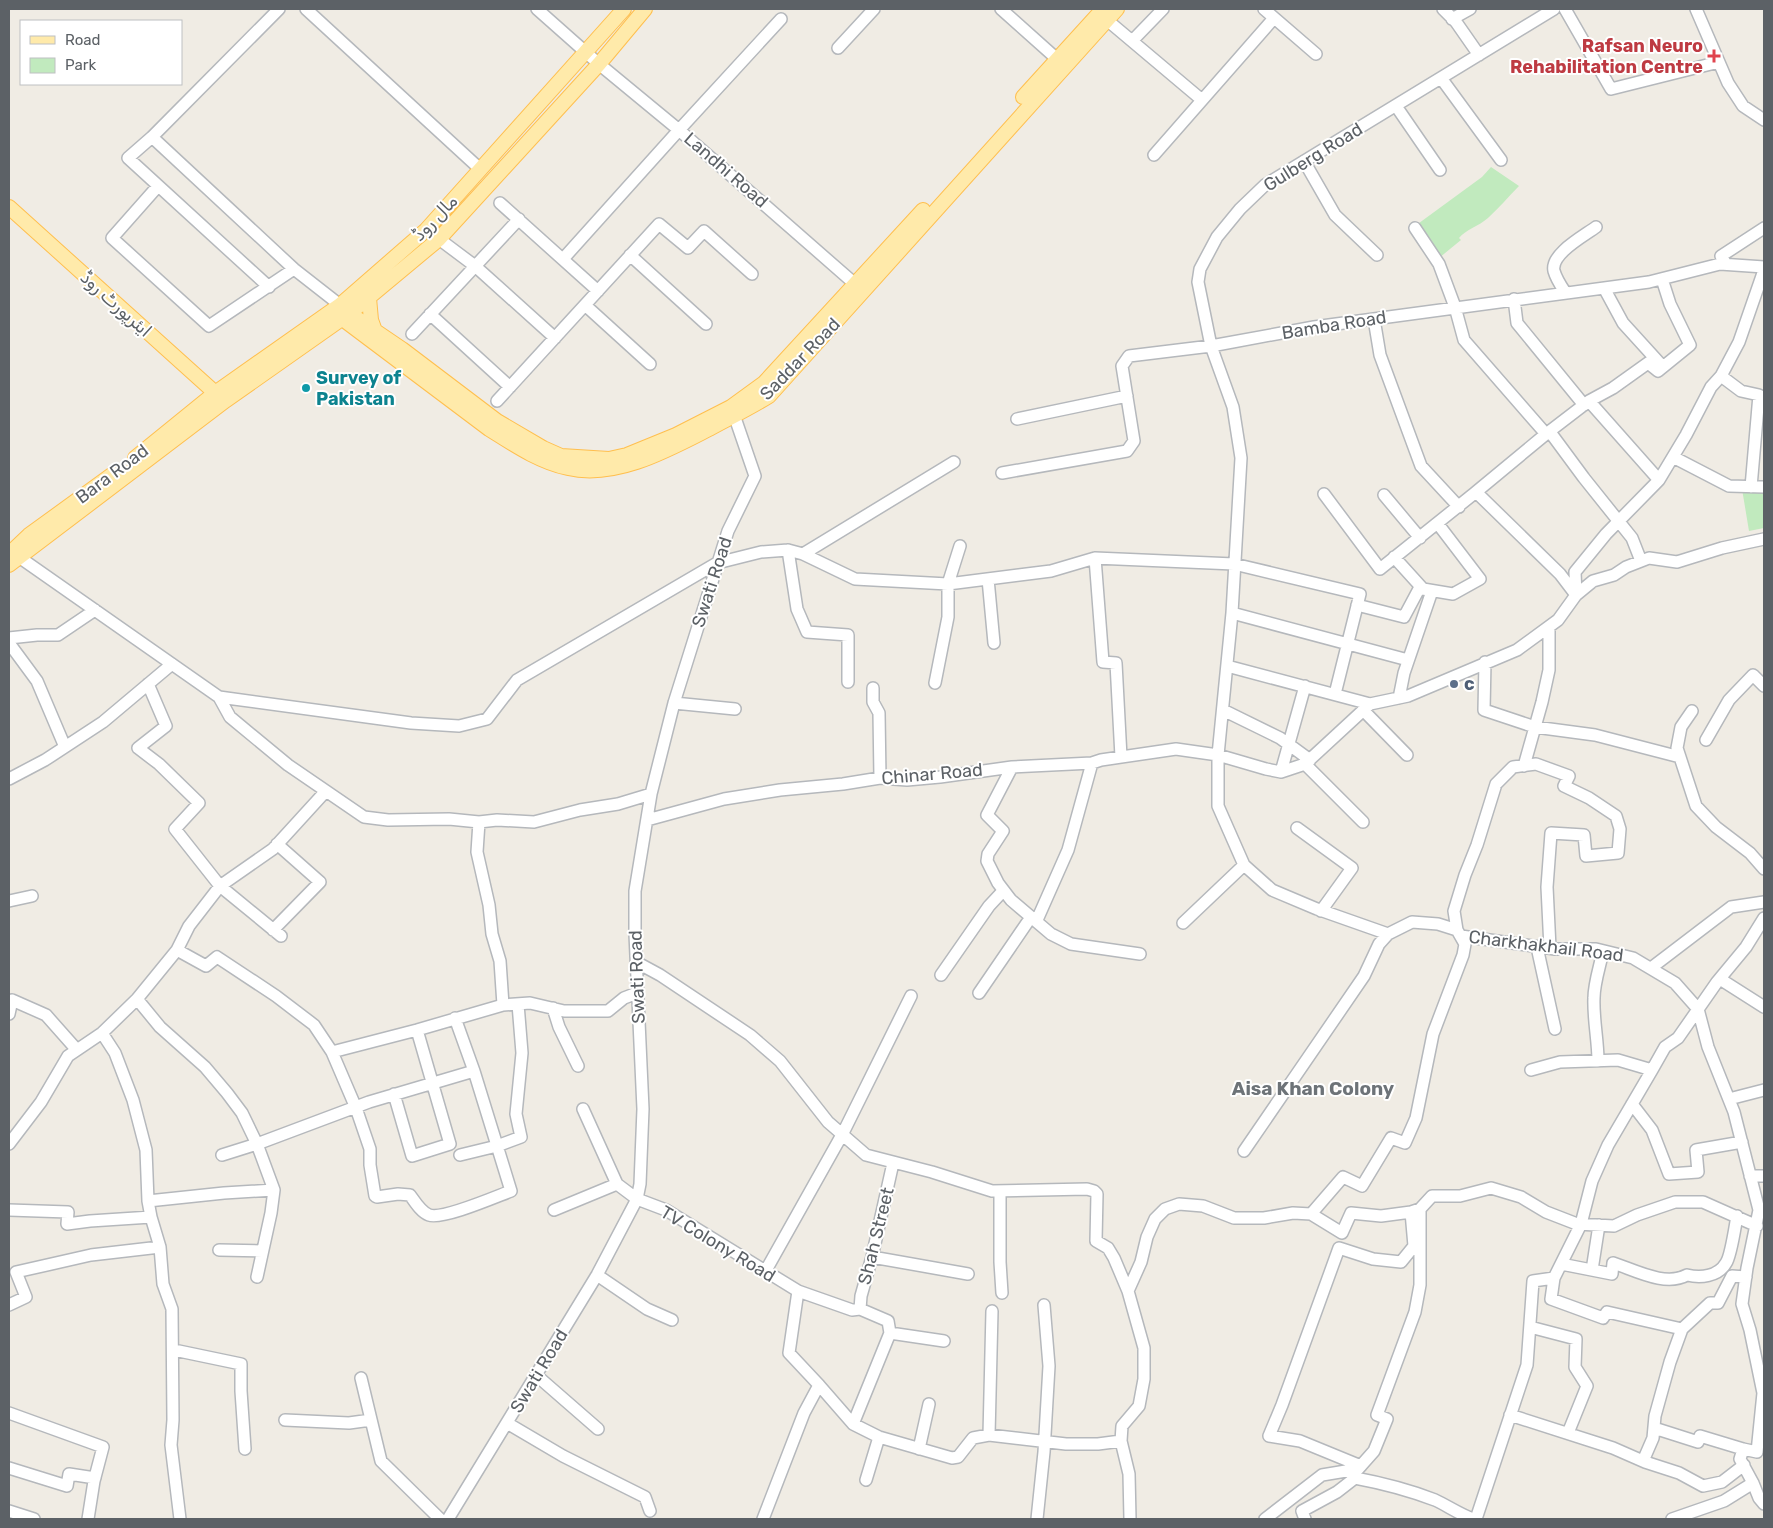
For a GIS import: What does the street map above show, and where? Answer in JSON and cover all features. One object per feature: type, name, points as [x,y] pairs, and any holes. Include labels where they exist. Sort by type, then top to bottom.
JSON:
[{"type":"main road","name":"مال روڈ","points":[[341,312],[426,230],[624,9]]},
{"type":"main road","name":"مال روڈ","points":[[220,397],[341,312],[369,298],[439,239],[599,64],[645,9]]},
{"type":"main road","points":[[220,397],[327,328],[341,312],[497,421],[543,448],[562,456],[609,459],[627,454],[733,411],[764,383],[859,287],[929,204],[1105,14],[1117,9]]},
{"type":"main road","name":"ایئرپورٹ روڈ","points":[[9,207],[220,397]]},
{"type":"main road","points":[[369,298],[373,335]]},
{"type":"main road","points":[[327,328],[373,335]]},
{"type":"main road","name":"Bara Road","points":[[11,555],[29,535],[220,397]]},
{"type":"street","points":[[269,286],[128,158],[152,138],[279,9]]},
{"type":"street","points":[[306,9],[480,169]]},
{"type":"street","name":"Landhi Road","points":[[537,9],[859,287]]},
{"type":"street","points":[[838,48],[874,9]]},
{"type":"street","points":[[1001,9],[1062,62]]},
{"type":"street","points":[[1132,41],[1163,9]]},
{"type":"street","points":[[1264,9],[1316,54]]},
{"type":"street","points":[[1443,9],[1454,20],[1479,55]]},
{"type":"street","points":[[1454,20],[1470,9]]},
{"type":"street","name":"Gulberg Road","points":[[1218,756],[1232,613],[1241,458],[1234,407],[1211,346],[1198,282],[1200,269],[1218,238],[1240,209],[1265,185],[1554,9]]},
{"type":"street","points":[[1565,9],[1611,89],[1719,62]]},
{"type":"street","points":[[1696,9],[1728,83],[1743,106],[1764,120]]},
{"type":"street","points":[[1105,14],[1132,41],[1202,100]]},
{"type":"street","points":[[1154,154],[1274,18]]},
{"type":"street","points":[[563,259],[781,19]]},
{"type":"street","points":[[1441,78],[1501,160]]},
{"type":"street","points":[[1396,106],[1440,170]]},
{"type":"street","points":[[152,138],[341,312]]},
{"type":"street","points":[[1304,161],[1335,215],[1377,255]]},
{"type":"street","points":[[158,186],[112,238],[209,326],[294,269]]},
{"type":"street","points":[[500,203],[598,291]]},
{"type":"street","points":[[412,334],[519,220]]},
{"type":"street","points":[[497,401],[659,224],[688,248],[704,231],[752,274]]},
{"type":"street","points":[[1565,292],[1554,272],[1554,266],[1559,254],[1596,227]]},
{"type":"street","points":[[1416,228],[1439,264],[1456,307],[1464,340],[1548,433],[1632,538],[1642,561]]},
{"type":"street","points":[[1726,264],[1721,256],[1764,228]]},
{"type":"street","points":[[439,239],[475,266],[555,338]]},
{"type":"street","points":[[630,256],[706,324]]},
{"type":"street","name":"Bamba Road","points":[[1002,473],[1127,451],[1134,441],[1122,366],[1130,356],[1211,346],[1314,327],[1649,282],[1720,264],[1764,268]]},
{"type":"street","points":[[1576,595],[1576,572],[1618,521],[1659,480],[1711,387],[1722,376],[1739,342],[1764,268]]},
{"type":"street","points":[[1324,494],[1380,569],[1587,403],[1648,364],[1658,371],[1690,345],[1670,304],[1662,279]]},
{"type":"street","points":[[1604,288],[1623,323],[1663,367]]},
{"type":"street","points":[[1514,299],[1517,323],[1587,403],[1659,480]]},
{"type":"street","points":[[585,305],[650,364]]},
{"type":"street","points":[[430,314],[510,386]]},
{"type":"street","points":[[1374,319],[1380,355],[1421,466],[1459,507]]},
{"type":"street","points":[[1722,376],[1741,391],[1762,395],[1751,487]]},
{"type":"street","points":[[1017,419],[1127,396]]},
{"type":"street","name":"Swati Road","points":[[448,1519],[597,1275],[637,1198],[640,1184],[642,1109],[635,891],[651,794],[674,703],[728,531],[755,476],[733,411]]},
{"type":"street","points":[[1672,457],[1729,486],[1764,487]]},
{"type":"street","points":[[803,554],[954,462]]},
{"type":"street","points":[[1476,492],[1560,574],[1576,595]]},
{"type":"street","points":[[1384,495],[1420,538]]},
{"type":"street","points":[[1394,558],[1423,590],[1454,594],[1480,579],[1438,524]]},
{"type":"street","points":[[1281,772],[1308,762],[1367,707],[1408,696],[1485,662],[1518,650],[1558,620],[1576,595],[1593,581],[1614,575],[1626,567],[1649,558],[1677,562],[1722,548],[1764,539]]},
{"type":"street","points":[[935,683],[948,617],[948,584],[960,546]]},
{"type":"street","points":[[788,550],[797,609],[807,632],[848,635],[848,682]]},
{"type":"street","points":[[219,697],[411,723],[459,726],[487,719],[517,680],[717,563],[761,552],[788,550],[803,554],[855,579],[948,584],[1051,571],[1095,558],[1234,564],[1360,594],[1335,694]]},
{"type":"street","points":[[11,555],[95,610],[219,697],[230,717],[288,766],[364,817],[388,820],[449,819],[479,822],[497,820],[534,822],[580,810],[618,804],[651,794]]},
{"type":"street","points":[[1095,558],[1103,662],[1116,663],[1121,757]]},
{"type":"street","points":[[988,579],[994,643]]},
{"type":"street","points":[[1357,605],[1404,617],[1420,587]]},
{"type":"street","points":[[1399,698],[1408,660],[1432,591]]},
{"type":"street","points":[[9,638],[58,635],[95,610]]},
{"type":"street","points":[[1232,613],[1408,660]]},
{"type":"street","points":[[1524,766],[1549,670],[1549,627]]},
{"type":"street","points":[[9,643],[37,681],[65,747]]},
{"type":"street","points":[[1485,662],[1484,710],[1535,727],[1595,735],[1680,757]]},
{"type":"street","points":[[9,779],[45,760],[103,722],[172,664]]},
{"type":"street","points":[[1227,666],[1335,694],[1367,707],[1407,755]]},
{"type":"street","points":[[1706,740],[1729,700],[1753,675],[1764,686]]},
{"type":"street","points":[[148,684],[166,726],[138,748],[158,764],[199,803],[175,829],[220,886],[277,933],[320,882],[277,844]]},
{"type":"street","points":[[1281,772],[1305,686]]},
{"type":"street","points":[[873,688],[873,702],[879,712],[880,778]]},
{"type":"street","points":[[674,703],[735,709]]},
{"type":"street","points":[[1223,710],[1290,744],[1363,822]]},
{"type":"street","points":[[1692,711],[1681,727],[1677,748],[1696,806],[1716,827],[1750,853],[1764,869]]},
{"type":"street","name":"Chinar Road","points":[[647,820],[724,799],[780,790],[843,784],[880,778],[907,780],[1012,767],[1092,763],[1176,749],[1218,756],[1281,772]]},
{"type":"street","points":[[1218,756],[1218,806],[1244,865],[1272,890],[1321,911],[1388,934],[1379,944],[1364,976],[1244,1151]]},
{"type":"street","points":[[979,993],[1034,919],[1068,850],[1092,763]]},
{"type":"street","points":[[1311,1214],[1343,1176],[1362,1186],[1391,1138],[1405,1143],[1416,1118],[1434,1034],[1463,955],[1465,944],[1459,933],[1454,911],[1496,784],[1513,767],[1536,764],[1569,776],[1564,786],[1589,798],[1616,816],[1620,829],[1618,853],[1586,856],[1584,835],[1551,833],[1547,887],[1550,948]]},
{"type":"street","points":[[1012,767],[987,815],[1003,831],[988,854],[986,861],[998,884],[1011,900],[1052,934],[1071,944],[1140,954]]},
{"type":"street","points":[[9,1144],[41,1102],[68,1056],[102,1033],[137,998],[177,950],[189,926],[220,886],[273,849],[326,792]]},
{"type":"street","points":[[479,822],[477,852],[489,905],[492,934],[500,961],[503,1005]]},
{"type":"street","points":[[1297,828],[1352,868],[1321,911]]},
{"type":"street","points":[[1183,923],[1244,865]]},
{"type":"street","points":[[941,975],[989,906],[1003,891]]},
{"type":"street","points":[[9,901],[32,896]]},
{"type":"street","points":[[1650,968],[1731,907],[1764,902]]},
{"type":"street","points":[[1682,1328],[1607,1312],[1604,1318],[1551,1299],[1554,1278],[1581,1224],[1592,1181],[1608,1145],[1665,1047],[1678,1038],[1720,978],[1746,947],[1759,937],[1764,918]]},
{"type":"street","name":"Charkhakhail Road","points":[[1388,934],[1412,922],[1438,924],[1459,933],[1550,948],[1603,951],[1633,958],[1675,983],[1698,1009],[1708,1047],[1734,1112],[1761,1212]]},
{"type":"street","points":[[1538,946],[1555,1029]]},
{"type":"street","points":[[177,950],[206,966],[216,957],[276,996],[314,1025],[332,1052],[356,1108],[370,1149],[370,1166],[375,1196],[377,1198],[398,1194],[410,1195],[422,1210],[429,1215],[444,1215],[511,1191],[474,1071],[455,1018]]},
{"type":"street","points":[[1598,1061],[1594,998],[1603,951]]},
{"type":"street","points":[[636,962],[660,975],[750,1035],[780,1062],[828,1122],[843,1133],[866,1155],[932,1172],[992,1191],[1087,1189],[1094,1191],[1096,1194],[1096,1241],[1108,1248],[1114,1258],[1128,1291],[1144,1348],[1144,1379],[1139,1406],[1122,1426],[1120,1441],[1129,1474],[1130,1519]]},
{"type":"street","points":[[1720,978],[1764,1007]]},
{"type":"street","points":[[332,1052],[503,1005],[530,1003],[564,1011],[608,1012],[624,998],[637,993]]},
{"type":"street","points":[[764,1272],[843,1133],[911,996]]},
{"type":"street","points":[[137,998],[160,1027],[205,1067],[227,1093],[242,1113],[257,1144],[274,1190],[271,1213],[256,1276]]},
{"type":"street","points":[[9,1014],[12,1000],[46,1015],[77,1050]]},
{"type":"street","points":[[460,1156],[521,1137],[516,1114],[522,1053],[518,1004]]},
{"type":"street","points":[[553,1008],[559,1027],[578,1066]]},
{"type":"street","points":[[394,1094],[412,1156],[450,1144],[417,1030]]},
{"type":"street","points":[[102,1033],[115,1053],[133,1100],[146,1150],[148,1201],[160,1247],[163,1284],[172,1309],[174,1350],[171,1445],[180,1519]]},
{"type":"street","points":[[1532,1070],[1560,1062],[1618,1060],[1652,1070]]},
{"type":"street","points":[[222,1154],[257,1144],[310,1123],[394,1094],[474,1071]]},
{"type":"street","points":[[1729,1099],[1764,1090]]},
{"type":"street","points":[[1632,1104],[1652,1130],[1669,1174],[1698,1172],[1696,1150],[1742,1142]]},
{"type":"street","points":[[554,1210],[617,1184],[583,1109]]},
{"type":"street","name":"Shah Street","points":[[860,1310],[861,1296],[872,1257],[893,1163]]},
{"type":"street","points":[[1750,1176],[1764,1176]]},
{"type":"street","name":"TV Colony Road","points":[[617,1184],[637,1198],[666,1210],[764,1272],[798,1291],[852,1310],[860,1310],[888,1321],[890,1333]]},
{"type":"street","points":[[1128,1291],[1141,1262],[1147,1237],[1156,1219],[1164,1209],[1179,1204],[1203,1206],[1234,1218],[1264,1218],[1293,1213],[1311,1214],[1342,1233],[1351,1213],[1381,1216],[1415,1210],[1432,1196],[1460,1196],[1491,1188],[1522,1197],[1546,1212],[1581,1224],[1614,1226],[1637,1215],[1675,1202],[1703,1202],[1757,1226]]},
{"type":"street","points":[[148,1201],[274,1190]]},
{"type":"street","points":[[1000,1191],[1002,1293]]},
{"type":"street","points":[[9,1210],[68,1212],[67,1224],[151,1217]]},
{"type":"street","points":[[1265,1519],[1322,1475],[1358,1469],[1374,1450],[1387,1419],[1377,1415],[1416,1312],[1420,1285],[1415,1210]]},
{"type":"street","points":[[1361,1466],[1300,1441],[1269,1436],[1339,1248],[1373,1259],[1401,1262],[1414,1246],[1415,1210]]},
{"type":"street","points":[[1654,1428],[1698,1442],[1700,1436],[1760,1452],[1762,1393],[1760,1376],[1742,1304],[1746,1277],[1761,1212]]},
{"type":"street","points":[[1561,1264],[1612,1274],[1613,1263],[1655,1278],[1678,1280],[1687,1275],[1696,1277],[1715,1274],[1726,1263],[1737,1216]]},
{"type":"street","points":[[1592,1270],[1599,1225]]},
{"type":"street","points":[[9,1305],[26,1297],[16,1272],[91,1255],[160,1247]]},
{"type":"street","points":[[219,1250],[262,1251]]},
{"type":"street","points":[[872,1257],[968,1274]]},
{"type":"street","points":[[597,1275],[647,1309],[672,1320]]},
{"type":"street","points":[[1643,1461],[1653,1438],[1661,1394],[1682,1328],[1710,1302],[1718,1302],[1732,1276],[1746,1277]]},
{"type":"street","points":[[1305,1519],[1302,1511],[1336,1492],[1355,1478],[1406,1490],[1437,1501],[1462,1515],[1475,1519],[1527,1365],[1533,1281],[1554,1278]]},
{"type":"street","points":[[798,1291],[789,1353],[852,1424],[879,1437],[952,1458],[958,1457],[973,1438],[989,1435],[1066,1444],[1098,1444],[1120,1441]]},
{"type":"street","points":[[1037,1519],[1049,1366],[1044,1305]]},
{"type":"street","points":[[989,1435],[992,1311]]},
{"type":"street","points":[[1530,1327],[1576,1339],[1575,1366],[1587,1386],[1568,1433]]},
{"type":"street","points":[[852,1424],[890,1333],[944,1341]]},
{"type":"street","points":[[174,1350],[241,1364],[240,1391],[245,1449]]},
{"type":"street","points":[[536,1375],[598,1429]]},
{"type":"street","points":[[362,1378],[381,1461],[440,1519]]},
{"type":"street","points":[[763,1519],[804,1413],[819,1385]]},
{"type":"street","points":[[919,1449],[929,1404]]},
{"type":"street","points":[[9,1413],[103,1447],[95,1478],[88,1519]]},
{"type":"street","points":[[1510,1415],[1613,1448],[1643,1461],[1679,1473],[1703,1486],[1722,1482],[1744,1465]]},
{"type":"street","points":[[285,1420],[350,1423],[371,1420]]},
{"type":"street","points":[[507,1423],[562,1456],[645,1497],[650,1511]]},
{"type":"street","points":[[866,1480],[879,1437]]},
{"type":"street","points":[[1744,1449],[1740,1459],[1759,1498],[1764,1504]]},
{"type":"street","points":[[9,1468],[67,1486],[69,1474],[95,1478]]},
{"type":"street","points":[[1672,1519],[1724,1501],[1753,1484]]},
{"type":"street","points":[[9,1511],[34,1519]]},
{"type":"green space","points":[[1491,167],[1519,186],[1488,218],[1468,230],[1459,238],[1461,240],[1439,258],[1415,226],[1482,177]]},
{"type":"green space","points":[[1764,485],[1764,528],[1749,531],[1742,489]]},
{"type":"place","name":"Rafsan Neuro Rehabilitation Centre","points":[[1714,56]]},
{"type":"place","name":"Survey of Pakistan","points":[[306,388]]},
{"type":"place","name":"c","points":[[1454,684]]},
{"type":"district","name":"Aisa Khan Colony","points":[[1313,1088]]}]
